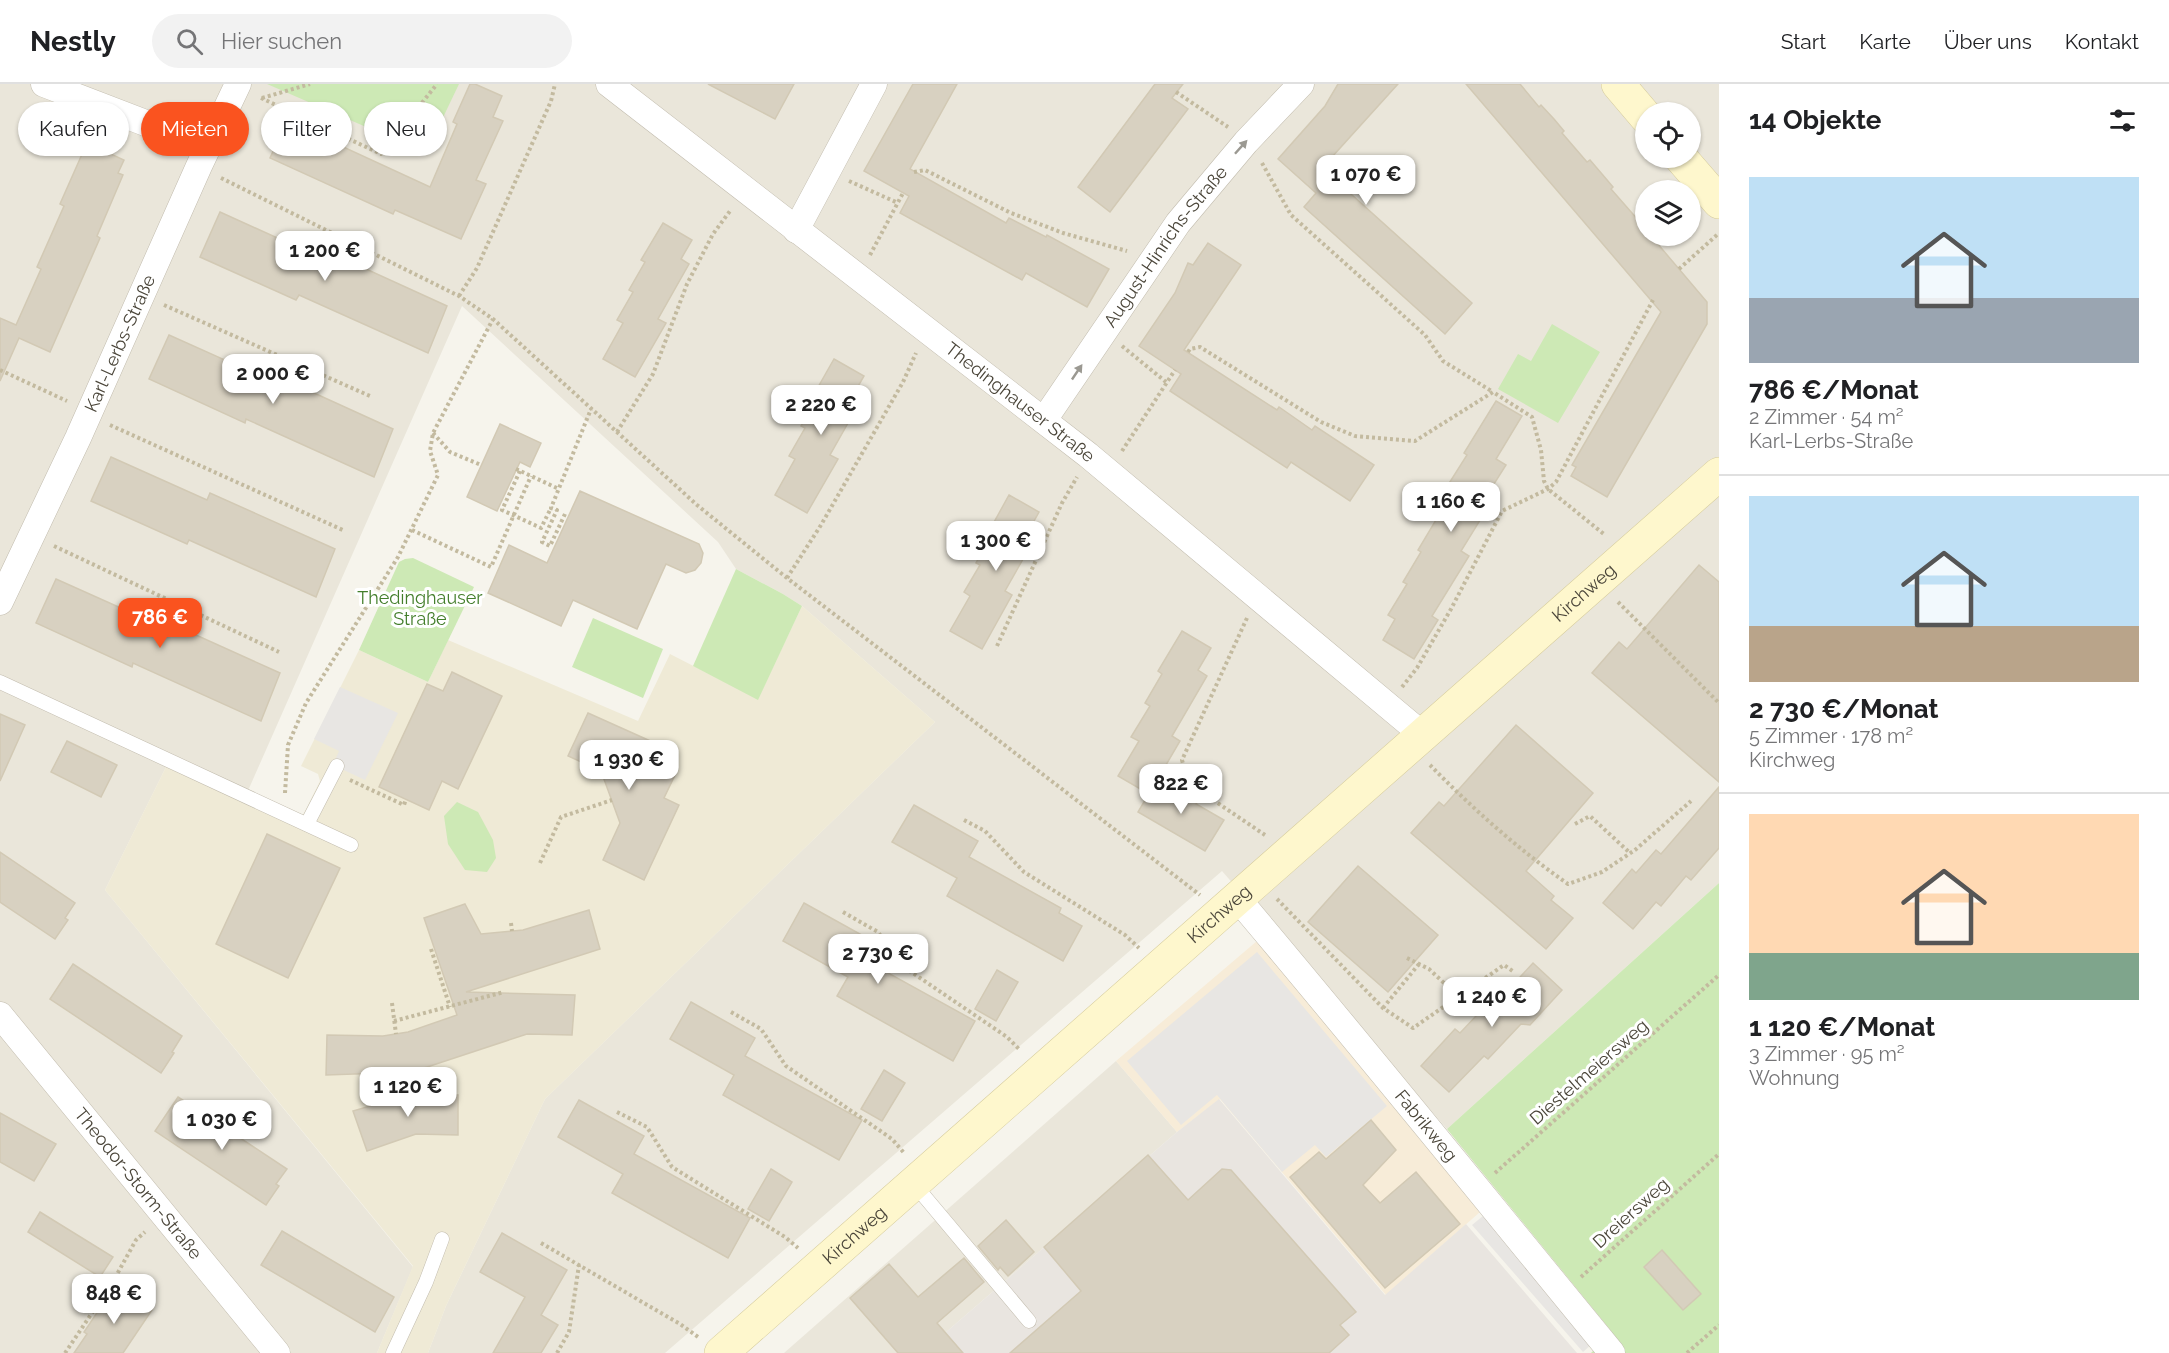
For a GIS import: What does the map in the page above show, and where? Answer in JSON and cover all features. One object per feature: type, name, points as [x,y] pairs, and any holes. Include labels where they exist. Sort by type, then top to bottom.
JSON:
[{"type":"street","points":[[44,84],[141,128]]},
{"type":"street","name":"Thedinghauser Straße","points":[[609,84],[1088,455],[1388,704],[1417,740]]},
{"type":"street","points":[[795,230],[874,84]]},
{"type":"street","name":"August-Hinrichs-Straße","points":[[1044,420],[1178,223],[1245,142],[1301,84]]},
{"type":"street","points":[[1618,84],[1635,104]]},
{"type":"street","name":"Karl-Lerbs-Straße","points":[[229,102],[237,85]]},
{"type":"street","name":"Karl-Lerbs-Straße","points":[[0,602],[89,413],[204,156]]},
{"type":"street","points":[[1690,168],[1719,202]]},
{"type":"street","name":"Kirchweg","points":[[713,1347],[819,1267],[1719,474]]},
{"type":"street","name":"Fabrikweg","points":[[1239,897],[1561,1294],[1612,1353]]},
{"type":"street","name":"Theodor-Storm-Straße","points":[[0,1014],[277,1353]]},
{"type":"lane","points":[[0,682],[351,845]]},
{"type":"lane","points":[[307,824],[335,769]]},
{"type":"lane","points":[[919,1179],[1029,1321]]},
{"type":"lane","points":[[393,1353],[426,1282],[442,1239]]},
{"type":"path","points":[[261,98],[310,84]]},
{"type":"path","points":[[237,85],[381,154],[437,84]]},
{"type":"path","points":[[459,296],[477,268],[551,101],[555,84]]},
{"type":"path","points":[[1176,92],[1214,116],[1245,142],[1266,167],[1291,215],[1425,335],[1443,361],[1532,417],[1541,450],[1544,481],[1548,489],[1627,554]]},
{"type":"path","points":[[204,156],[459,296],[493,318],[697,505],[787,578],[1239,897],[1383,1008],[1413,1028],[1504,965],[1514,972]]},
{"type":"path","points":[[914,172],[925,170],[1011,213],[1063,233],[1127,251],[1150,263]]},
{"type":"path","points":[[828,171],[898,203]]},
{"type":"path","points":[[617,432],[653,374],[687,284],[713,234],[745,191]]},
{"type":"path","points":[[856,276],[874,249],[903,193]]},
{"type":"path","points":[[1679,269],[1719,233]]},
{"type":"path","points":[[142,294],[370,396]]},
{"type":"path","points":[[1388,704],[1417,668],[1451,609],[1502,511],[1548,489],[1556,482],[1653,300]]},
{"type":"path","points":[[280,811],[285,793],[288,745],[306,703],[398,557],[412,530],[438,475],[430,451],[433,433],[493,318]]},
{"type":"path","points":[[1108,325],[1124,349],[1166,382]]},
{"type":"path","points":[[787,578],[821,525],[903,382],[926,330]]},
{"type":"path","points":[[1188,352],[1200,347],[1321,422],[1355,436],[1415,441],[1493,392]]},
{"type":"path","points":[[0,370],[54,394],[118,430],[345,531]]},
{"type":"path","points":[[1110,473],[1126,443],[1174,370]]},
{"type":"path","points":[[559,489],[518,470],[502,510],[541,528],[559,489],[591,409]]},
{"type":"path","points":[[433,433],[450,452],[482,465]]},
{"type":"path","points":[[998,646],[1062,503],[1088,455]]},
{"type":"path","points":[[412,530],[491,567],[531,476]]},
{"type":"path","points":[[551,508],[556,510],[567,515],[550,546],[542,542],[556,510]]},
{"type":"path","points":[[32,535],[279,652]]},
{"type":"path","points":[[1257,594],[1182,760],[1188,783],[1290,852]]},
{"type":"path","points":[[1622,606],[1719,703]]},
{"type":"path","points":[[1417,740],[1441,776],[1545,868],[1568,884],[1602,872],[1630,853],[1691,801]]},
{"type":"path","points":[[335,769],[403,807],[406,799]]},
{"type":"path","points":[[540,863],[561,817],[612,800]]},
{"type":"path","points":[[1575,824],[1590,816],[1630,853]]},
{"type":"path","points":[[964,820],[985,831],[1024,872],[1125,935],[1159,968]]},
{"type":"path","points":[[843,912],[878,932],[901,965],[1007,1037],[1041,1071]]},
{"type":"path","points":[[511,923],[512,931]]},
{"type":"path","points":[[431,949],[450,1007]]},
{"type":"path","points":[[1407,958],[1429,969],[1459,997]]},
{"type":"path","points":[[1383,1008],[1419,964]]},
{"type":"path","name":"Diestelmeiersweg","points":[[1476,1190],[1719,975]]},
{"type":"path","points":[[394,1021],[504,992]]},
{"type":"path","points":[[392,1003],[396,1034]]},
{"type":"path","points":[[731,1012],[761,1029],[786,1066],[892,1139],[919,1179]]},
{"type":"path","points":[[617,1112],[647,1127],[672,1167],[785,1237],[819,1267]]},
{"type":"path","name":"Dreiersweg","points":[[1561,1294],[1719,1154]]},
{"type":"path","points":[[65,1353],[111,1285],[136,1240],[163,1215]]},
{"type":"path","points":[[541,1243],[680,1324],[713,1347]]},
{"type":"path","points":[[557,1353],[570,1332],[579,1265]]},
{"type":"path","points":[[1687,1353],[1719,1325]]},
{"type":"shaded area","points":[[0,84],[1719,84],[1719,883],[1447,1129],[1222,871],[665,1353],[428,1353],[446,1306],[545,1099],[935,722],[802,606],[736,569],[718,542],[462,306],[243,802],[166,767],[105,890],[413,1267],[377,1353],[0,1353]]},
{"type":"shaded area","points":[[802,606],[935,722],[545,1099],[446,1306],[428,1353],[377,1353],[413,1266],[105,890],[166,767],[297,827],[320,781],[318,774],[301,766],[359,650],[428,682],[448,640],[638,721],[670,654],[758,699]]},
{"type":"shaded area","points":[[340,687],[398,713],[365,780],[333,765],[339,751],[314,739]]},
{"type":"shaded area","points":[[1257,941],[1480,1212],[1386,1295],[1220,1099],[1177,1132],[1116,1061]]},
{"type":"shaded area","points":[[1257,952],[1387,1106],[1326,1157],[1315,1145],[1282,1172],[1217,1095],[1181,1125],[1127,1061]]},
{"type":"shaded area","points":[[1116,1061],[1177,1132],[922,1353],[784,1353]]},
{"type":"shaded area","points":[[1219,1099],[1385,1295],[1466,1224],[1577,1353],[922,1353],[1177,1132]]},
{"type":"shaded area","points":[[1483,1216],[1593,1343],[1583,1352],[1472,1225]]},
{"type":"green space","points":[[267,84],[459,84],[447,109],[447,102],[364,102],[364,126],[352,121],[352,102],[308,102]]},
{"type":"green space","points":[[1552,324],[1600,352],[1558,423],[1498,389],[1518,354],[1531,361]]},
{"type":"green space","name":"Thedinghauser Straße","points":[[413,558],[474,587],[428,682],[359,650],[399,562]]},
{"type":"green space","points":[[736,569],[802,606],[758,700],[693,666]]},
{"type":"green space","points":[[593,618],[663,649],[643,698],[572,667]]},
{"type":"green space","points":[[457,802],[478,812],[493,840],[496,858],[487,872],[465,870],[448,844],[444,816]]},
{"type":"green space","points":[[1719,883],[1719,1353],[1591,1353],[1612,1332],[1447,1129]]},
{"type":"building","points":[[470,84],[502,96],[493,117],[503,121],[476,180],[486,184],[461,239],[395,210],[393,214],[270,158],[271,156],[352,156],[352,151],[430,187],[443,156],[447,156],[447,147],[457,124],[453,122]]},
{"type":"building","points":[[708,84],[794,84],[775,119]]},
{"type":"building","points":[[913,84],[957,84],[910,169],[1006,223],[1009,218],[1046,237],[1047,235],[1109,269],[1087,307],[1026,273],[1022,280],[900,213],[909,196],[864,171]]},
{"type":"building","points":[[1155,84],[1183,84],[1172,98],[1188,109],[1110,212],[1078,187]]},
{"type":"building","points":[[1338,84],[1398,84],[1322,168],[1472,303],[1445,334],[1304,207],[1316,193],[1278,159],[1325,106]]},
{"type":"building","points":[[1466,84],[1520,84],[1539,107],[1541,105],[1554,119],[1564,131],[1562,133],[1587,162],[1590,160],[1635,216],[1635,246],[1659,246],[1707,302],[1707,324],[1607,497],[1571,476],[1576,467],[1572,465],[1661,312]]},
{"type":"building","points":[[81,156],[115,156],[124,160],[118,173],[123,175],[97,236],[100,238],[50,352],[19,338],[0,381],[0,318],[16,325],[41,269],[37,267],[64,206],[60,204]]},
{"type":"building","points":[[220,212],[317,256],[320,248],[447,306],[428,353],[299,295],[296,300],[200,257]]},
{"type":"building","points":[[663,223],[692,240],[681,259],[689,264],[658,319],[666,323],[635,377],[603,359],[623,323],[617,320],[633,292],[629,290],[645,262],[641,260]]},
{"type":"building","points":[[1208,243],[1241,265],[1184,350],[1277,410],[1279,407],[1312,430],[1315,426],[1374,465],[1350,501],[1291,462],[1287,468],[1170,391],[1181,374],[1139,346],[1175,293],[1188,263],[1193,265]]},
{"type":"building","points":[[169,335],[265,378],[268,372],[393,429],[374,477],[246,419],[245,423],[149,379]]},
{"type":"building","points":[[834,359],[864,376],[853,395],[861,400],[830,455],[838,459],[807,513],[775,495],[795,459],[789,456],[805,428],[801,426],[817,399],[813,396]]},
{"type":"building","points":[[1496,401],[1522,416],[1496,459],[1506,465],[1492,487],[1498,491],[1461,551],[1469,556],[1432,616],[1438,620],[1414,659],[1383,640],[1395,619],[1388,615],[1407,584],[1403,582],[1436,520],[1433,518],[1452,487],[1448,485],[1467,455],[1464,453]]},
{"type":"building","points":[[500,424],[541,443],[530,467],[520,462],[497,511],[467,497]]},
{"type":"building","points":[[111,457],[207,500],[210,493],[335,549],[316,597],[189,540],[187,544],[91,501]]},
{"type":"building","points":[[580,491],[699,544],[703,553],[701,563],[695,570],[686,573],[666,564],[637,629],[573,600],[561,626],[488,593],[509,545],[547,563]]},
{"type":"building","points":[[1009,495],[1039,512],[1028,532],[1036,536],[1005,591],[1012,595],[982,649],[950,631],[970,596],[964,592],[980,565],[976,563],[991,535],[988,533]]},
{"type":"building","points":[[1699,565],[1719,582],[1719,782],[1592,673],[1619,642],[1627,649]]},
{"type":"building","points":[[56,579],[152,622],[154,616],[280,673],[261,721],[133,663],[132,667],[36,623]]},
{"type":"building","points":[[1182,631],[1211,648],[1198,670],[1207,676],[1172,736],[1180,741],[1149,794],[1118,776],[1139,741],[1131,737],[1150,706],[1145,703],[1162,674],[1158,671]]},
{"type":"building","points":[[452,672],[502,696],[458,789],[442,781],[429,810],[379,787],[427,684],[443,691]]},
{"type":"building","points":[[588,713],[657,744],[650,760],[676,773],[664,798],[679,805],[644,880],[603,860],[620,823],[601,771],[568,756]]},
{"type":"building","points":[[0,714],[25,725],[0,781]]},
{"type":"building","points":[[1516,725],[1593,793],[1526,871],[1554,896],[1551,900],[1573,918],[1546,949],[1411,833],[1439,802],[1444,806]]},
{"type":"building","points":[[67,741],[117,765],[101,797],[51,772]]},
{"type":"building","points":[[1158,778],[1198,801],[1196,804],[1224,820],[1205,851],[1138,812]]},
{"type":"building","points":[[1719,787],[1719,848],[1691,880],[1686,876],[1661,906],[1656,902],[1633,929],[1603,903],[1632,869],[1636,873],[1656,850],[1661,854]]},
{"type":"building","points":[[914,805],[978,841],[969,857],[1061,908],[1059,913],[1082,926],[1063,961],[947,896],[957,878],[892,842]]},
{"type":"building","points":[[267,834],[340,868],[288,978],[216,944]]},
{"type":"building","points":[[0,852],[75,903],[65,918],[68,920],[55,939],[0,902]]},
{"type":"building","points":[[1358,866],[1438,935],[1388,992],[1308,922]]},
{"type":"building","points":[[804,903],[869,939],[859,957],[975,1021],[953,1061],[837,996],[848,977],[783,941]]},
{"type":"building","points":[[465,904],[481,934],[523,930],[589,910],[600,949],[466,992],[575,995],[572,1035],[527,1034],[412,1072],[326,1075],[327,1035],[383,1036],[408,1032],[457,1015],[424,918]]},
{"type":"building","points":[[1533,963],[1562,990],[1530,1025],[1521,1024],[1488,1059],[1484,1056],[1449,1092],[1421,1066],[1455,1029],[1460,1033],[1493,998],[1497,1002]]},
{"type":"building","points":[[73,964],[182,1036],[161,1073],[50,999]]},
{"type":"building","points":[[997,970],[1018,982],[996,1021],[975,1009]]},
{"type":"building","points":[[691,1002],[755,1038],[745,1056],[862,1120],[839,1160],[723,1095],[734,1075],[670,1039]]},
{"type":"building","points":[[884,1070],[905,1083],[882,1121],[861,1109]]},
{"type":"building","points":[[415,1093],[458,1095],[458,1135],[416,1134],[367,1151],[353,1111]]},
{"type":"building","points":[[178,1097],[287,1169],[276,1184],[279,1186],[266,1205],[155,1131]]},
{"type":"building","points":[[579,1100],[644,1136],[634,1154],[750,1218],[728,1258],[612,1193],[623,1174],[558,1137]]},
{"type":"building","points":[[0,1113],[56,1144],[34,1181],[0,1162]]},
{"type":"building","points":[[1371,1120],[1396,1150],[1363,1185],[1380,1203],[1416,1172],[1460,1224],[1385,1288],[1290,1177],[1319,1152],[1326,1159]]},
{"type":"building","points":[[1148,1155],[1188,1200],[1222,1169],[1231,1170],[1356,1312],[1340,1325],[1349,1335],[1329,1353],[1010,1353],[1081,1291],[1044,1247]]},
{"type":"building","points":[[771,1169],[792,1182],[769,1221],[748,1209]]},
{"type":"building","points":[[40,1212],[113,1257],[100,1277],[28,1232]]},
{"type":"building","points":[[1006,1220],[1034,1252],[1008,1276],[1000,1267],[998,1270],[978,1246]]},
{"type":"building","points":[[282,1231],[394,1297],[375,1332],[261,1265]]},
{"type":"building","points":[[502,1233],[567,1270],[541,1315],[558,1325],[541,1353],[493,1353],[525,1297],[480,1272]]},
{"type":"building","points":[[1662,1250],[1701,1294],[1683,1310],[1644,1267]]},
{"type":"building","points":[[964,1258],[984,1282],[937,1323],[963,1353],[898,1353],[850,1298],[889,1264],[918,1297]]},
{"type":"building","points":[[115,1286],[152,1310],[123,1353],[74,1353],[87,1334],[84,1332]]}]
